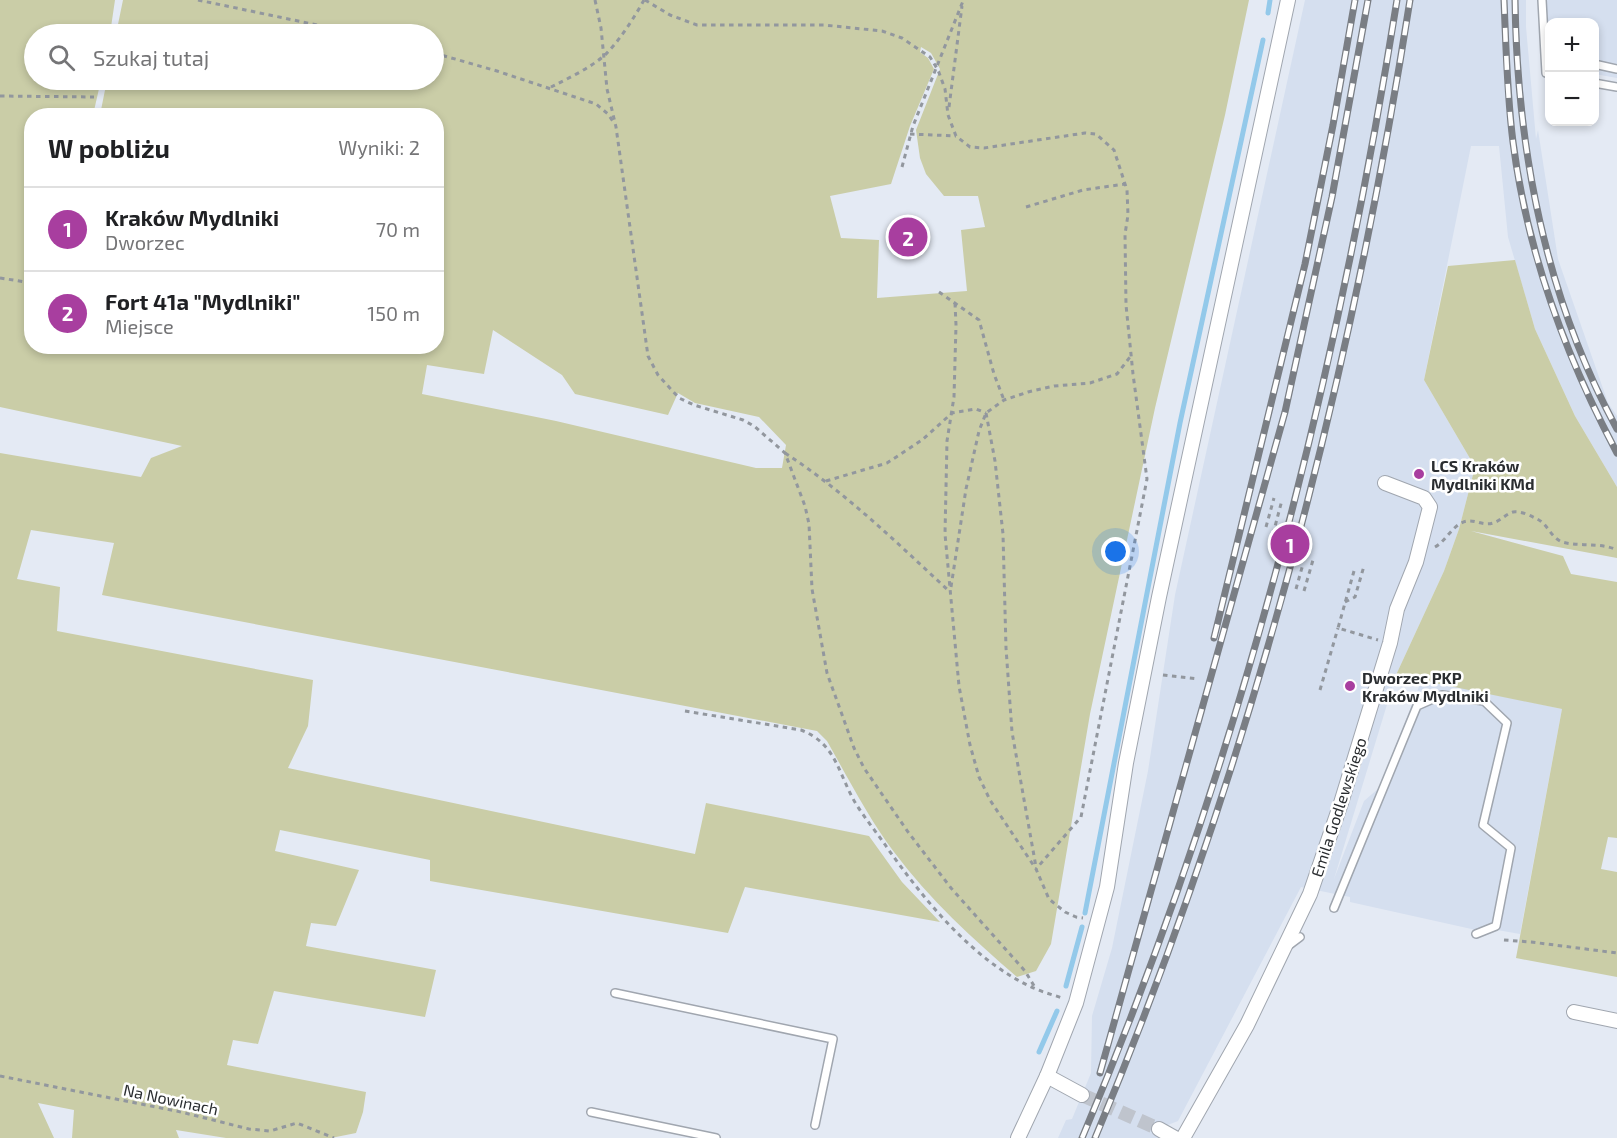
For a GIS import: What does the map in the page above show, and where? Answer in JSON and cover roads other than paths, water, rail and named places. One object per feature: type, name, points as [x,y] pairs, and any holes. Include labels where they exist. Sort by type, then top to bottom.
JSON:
[{"type":"street","points":[[1018,1138],[1047,1076],[1076,1003],[1107,887],[1126,763],[1159,597],[1288,0]]},
{"type":"street","name":"Emila Godlewskiego","points":[[1182,1138],[1247,1025],[1310,894],[1327,846],[1389,643],[1397,609],[1416,562],[1430,507],[1424,498],[1385,483]]},
{"type":"street","points":[[1574,1012],[1617,1021]]},
{"type":"street","points":[[1047,1076],[1082,1095]]},
{"type":"street","points":[[1159,1129],[1175,1138]]},
{"type":"lane","points":[[1542,0],[1546,72]]},
{"type":"lane","points":[[1599,65],[1617,69]]},
{"type":"lane","points":[[1599,83],[1617,87]]},
{"type":"lane","points":[[1334,908],[1417,706],[1442,695],[1484,701],[1507,723],[1483,825],[1511,848],[1496,926],[1476,934]]},
{"type":"lane","points":[[1284,949],[1300,937]]},
{"type":"lane","points":[[615,993],[833,1039],[815,1125]]},
{"type":"lane","points":[[591,1112],[716,1138]]},
{"type":"waterway","points":[[1268,13],[1270,0]]},
{"type":"waterway","points":[[1085,913],[1180,423],[1263,40]]},
{"type":"waterway","points":[[1066,986],[1082,927]]},
{"type":"waterway","points":[[1039,1052],[1057,1011]]},
{"type":"tunnel","points":[[1082,1095],[1159,1129]]},
{"type":"railway","points":[[1214,638],[1305,264],[1355,0]]},
{"type":"railway","points":[[1100,1073],[1285,412],[1332,197],[1368,0]]},
{"type":"railway","points":[[1082,1138],[1137,1001],[1187,862],[1233,721],[1274,579],[1311,435],[1343,291],[1372,146],[1397,0]]},
{"type":"railway","points":[[1095,1138],[1150,1001],[1200,861],[1246,721],[1287,579],[1324,435],[1357,291],[1410,0]]},
{"type":"railway","points":[[1504,0],[1511,124],[1519,183],[1528,223],[1538,263],[1565,341],[1617,453]]},
{"type":"railway","points":[[1515,0],[1522,111],[1529,166],[1540,221],[1571,327],[1592,379],[1617,429]]},
{"type":"place","name":"Fort 41a \"Mydlniki\"","points":[[908,237]]},
{"type":"place","name":"LCS Kraków Mydlniki KMd","points":[[1419,474]]},
{"type":"place","name":"Kraków Mydlniki","points":[[1290,544]]},
{"type":"place","name":"Dworzec PKP Kraków Mydlniki","points":[[1350,686]]}]
